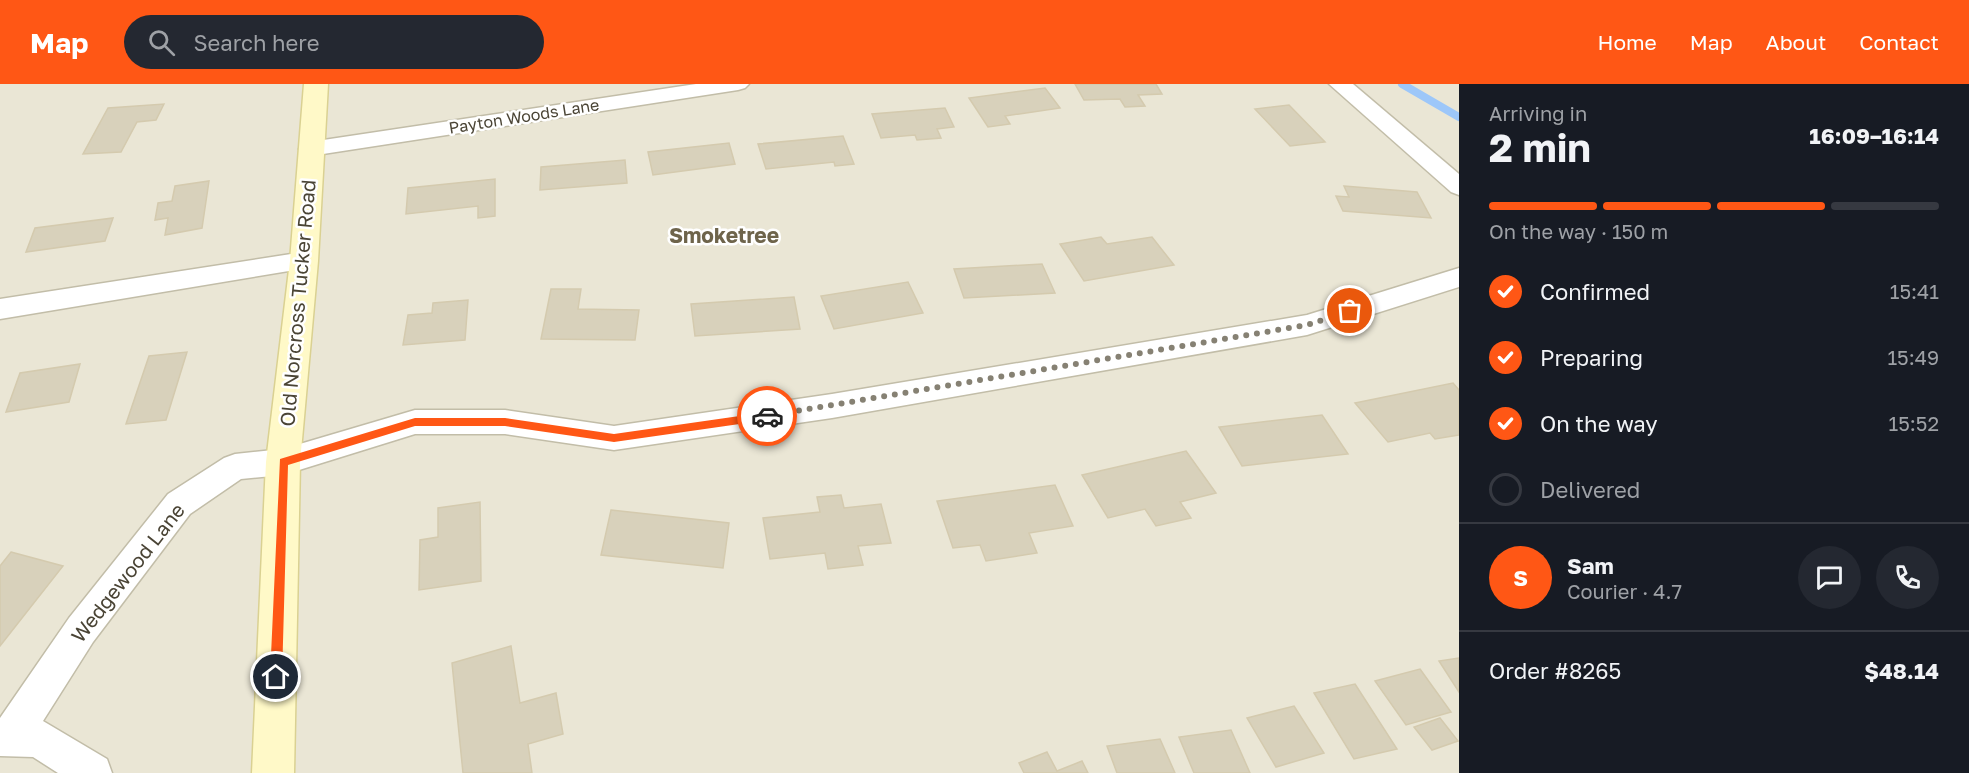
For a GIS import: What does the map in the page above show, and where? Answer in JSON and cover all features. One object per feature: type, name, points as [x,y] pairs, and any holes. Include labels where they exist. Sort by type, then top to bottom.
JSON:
[{"type":"street","name":"Old Norcross Tucker Road","points":[[273,773],[283,462],[304,261],[316,84]]},
{"type":"street","name":"Payton Woods Lane","points":[[310,148],[738,84]]},
{"type":"street","points":[[1340,84],[1459,187]]},
{"type":"street","points":[[0,309],[304,261]]},
{"type":"street","name":"Wedgewood Lane","points":[[5,737],[81,630],[179,504],[235,466],[283,462],[415,422],[505,422],[614,438],[832,406],[1307,325],[1459,277]]},
{"type":"street","name":"Wedgewood Lane","points":[[5,737],[38,738],[93,773]]},
{"type":"shaded area","points":[[0,84],[1459,84],[1459,773],[0,773]]},
{"type":"building","points":[[1075,84],[1156,84],[1162,94],[1138,95],[1145,106],[1125,107],[1120,99],[1084,100]]},
{"type":"building","points":[[1045,88],[1060,108],[1005,116],[1010,124],[988,127],[969,98]]},
{"type":"building","points":[[164,104],[156,120],[137,122],[121,152],[83,154],[108,108]]},
{"type":"building","points":[[1289,105],[1325,142],[1290,146],[1255,109]]},
{"type":"building","points":[[945,108],[954,127],[937,129],[941,138],[917,140],[915,135],[881,138],[872,114]]},
{"type":"building","points":[[843,136],[854,164],[835,166],[834,162],[766,169],[758,144]]},
{"type":"building","points":[[729,143],[735,164],[653,175],[648,152]]},
{"type":"building","points":[[625,160],[627,183],[540,190],[541,167]]},
{"type":"building","points":[[495,179],[495,216],[478,218],[478,206],[406,214],[408,188]]},
{"type":"building","points":[[209,181],[202,228],[165,235],[168,218],[155,220],[158,203],[172,201],[175,186]]},
{"type":"building","points":[[1344,186],[1417,192],[1431,218],[1343,211],[1336,196],[1349,197]]},
{"type":"building","points":[[113,218],[105,241],[26,252],[35,228]]},
{"type":"building","points":[[1101,237],[1107,244],[1152,237],[1174,265],[1084,281],[1060,244]]},
{"type":"building","points":[[1042,264],[1055,293],[964,298],[954,269]]},
{"type":"building","points":[[908,282],[923,313],[834,329],[821,296]]},
{"type":"building","points":[[551,289],[581,289],[578,309],[639,310],[635,340],[541,339]]},
{"type":"building","points":[[794,297],[800,329],[695,336],[691,304]]},
{"type":"building","points":[[468,300],[465,340],[403,345],[408,315],[432,313],[433,303]]},
{"type":"building","points":[[187,352],[166,420],[126,424],[149,356]]},
{"type":"building","points":[[80,364],[69,402],[6,412],[20,373]]},
{"type":"building","points":[[1453,383],[1459,390],[1459,435],[1435,439],[1430,433],[1388,442],[1355,403]]},
{"type":"building","points":[[1322,415],[1348,454],[1242,466],[1219,427]]},
{"type":"building","points":[[1186,451],[1216,493],[1180,502],[1191,518],[1156,526],[1145,509],[1108,518],[1082,475]]},
{"type":"building","points":[[1055,485],[1073,526],[1029,533],[1037,553],[986,561],[980,545],[953,548],[937,501]]},
{"type":"building","points":[[841,495],[844,508],[881,504],[891,543],[858,546],[863,565],[828,569],[825,553],[770,559],[763,518],[820,512],[817,497]]},
{"type":"building","points":[[480,502],[481,581],[419,590],[420,540],[438,537],[438,508]]},
{"type":"building","points":[[611,510],[729,523],[723,568],[601,555]]},
{"type":"building","points":[[11,552],[63,566],[0,646],[0,566]]},
{"type":"building","points":[[511,646],[520,703],[556,693],[563,734],[528,744],[532,773],[463,773],[452,663]]},
{"type":"building","points":[[1459,658],[1459,692],[1439,661]]},
{"type":"building","points":[[1420,669],[1451,712],[1406,725],[1375,681]]},
{"type":"building","points":[[1355,684],[1397,749],[1354,759],[1314,693]]},
{"type":"building","points":[[1294,706],[1324,753],[1276,767],[1247,718]]},
{"type":"building","points":[[1440,718],[1458,741],[1432,750],[1414,727]]},
{"type":"building","points":[[1231,730],[1250,773],[1194,773],[1179,737]]},
{"type":"building","points":[[1160,739],[1175,773],[1117,773],[1107,746]]},
{"type":"building","points":[[1047,752],[1057,771],[1082,761],[1088,773],[1024,773],[1019,763]]},
{"type":"waterway","points":[[1402,84],[1459,117]]},
{"type":"way so far","points":[[767,416],[1307,325],[1350,311]]},
{"type":"district","name":"Smoketree","points":[[724,236]]},
{"type":"route","points":[[276,677],[283,462],[415,422],[505,422],[614,438],[767,416]]}]
